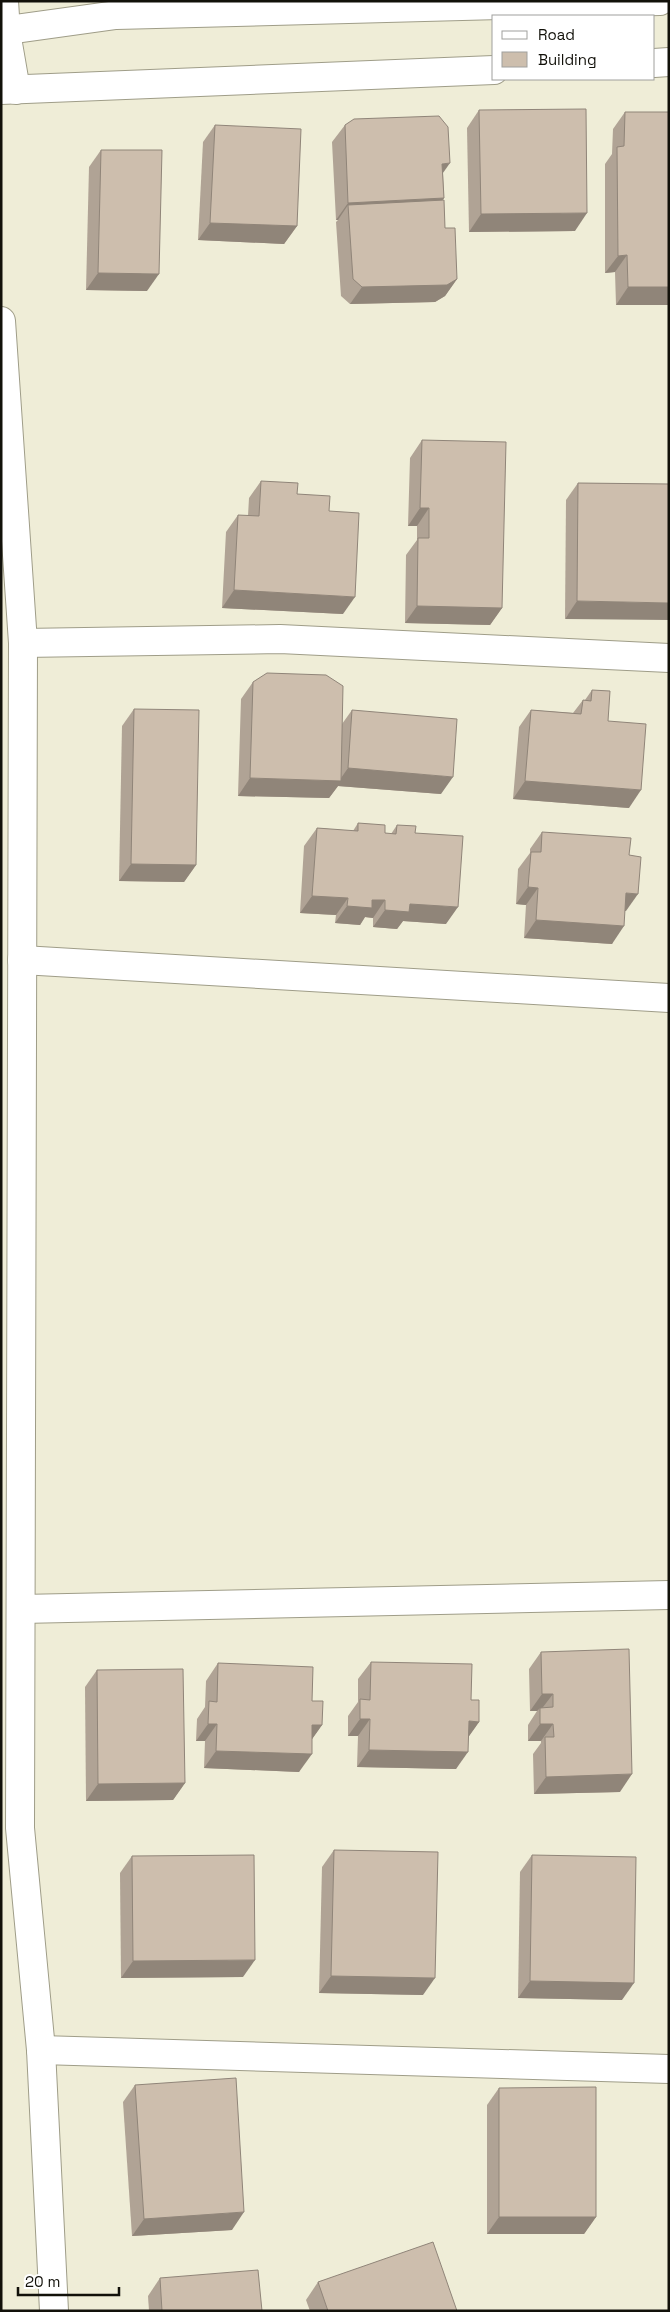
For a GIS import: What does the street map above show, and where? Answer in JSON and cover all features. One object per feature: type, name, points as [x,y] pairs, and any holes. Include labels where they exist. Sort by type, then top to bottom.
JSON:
[{"type":"street","points":[[4,1],[4,32],[9,90],[492,70]]},
{"type":"street","points":[[4,32],[116,15],[660,1]]},
{"type":"street","points":[[655,63],[669,62]]},
{"type":"street","points":[[1,321],[8,525],[23,643],[22,960],[12,1075],[21,1609],[11,1830],[41,2050],[54,2311]]},
{"type":"street","points":[[23,643],[280,639],[669,658]]},
{"type":"street","points":[[22,960],[669,998]]},
{"type":"street","points":[[21,1609],[669,1595]]},
{"type":"street","points":[[41,2050],[669,2069]]},
{"type":"building","points":[[586,109],[587,213],[481,214],[479,110]]},
{"type":"building","points":[[625,112],[669,112],[669,287],[628,287],[627,255],[618,256],[617,147],[624,146]]},
{"type":"building","points":[[439,116],[448,127],[450,163],[442,164],[444,198],[348,203],[345,125],[354,119]]},
{"type":"building","points":[[215,125],[301,129],[297,226],[210,223]]},
{"type":"building","points":[[101,150],[162,150],[159,274],[98,273]]},
{"type":"building","points":[[444,200],[445,228],[455,228],[457,279],[447,285],[362,287],[353,279],[348,205]]},
{"type":"building","points":[[422,440],[506,442],[502,608],[417,606],[418,538],[429,538],[429,508],[420,508]]},
{"type":"building","points":[[261,481],[298,483],[297,494],[330,496],[329,511],[359,513],[355,597],[234,590],[238,515],[259,516]]},
{"type":"building","points":[[578,483],[669,484],[669,603],[577,601]]},
{"type":"building","points":[[267,673],[326,675],[343,686],[341,781],[250,778],[253,682]]},
{"type":"building","points":[[592,690],[610,691],[608,721],[646,724],[641,790],[525,781],[531,710],[581,714],[583,700],[591,701]]},
{"type":"building","points":[[134,709],[199,710],[196,865],[131,864]]},
{"type":"building","points":[[352,710],[457,719],[453,777],[348,768]]},
{"type":"building","points":[[358,823],[385,825],[385,833],[396,834],[397,825],[416,826],[415,833],[463,836],[458,907],[410,904],[409,912],[385,910],[385,900],[372,900],[372,908],[347,906],[348,898],[312,896],[317,828],[358,831]]},
{"type":"building","points":[[542,832],[631,838],[629,855],[641,857],[638,894],[626,893],[624,926],[536,920],[538,888],[528,887],[531,852],[541,852]]},
{"type":"building","points":[[629,1649],[632,1774],[546,1777],[545,1737],[554,1737],[553,1724],[540,1724],[540,1708],[553,1707],[553,1694],[542,1694],[541,1652]]},
{"type":"building","points":[[371,1662],[472,1664],[471,1700],[479,1700],[479,1722],[469,1721],[468,1752],[369,1750],[370,1719],[360,1719],[360,1699],[370,1700]]},
{"type":"building","points":[[218,1663],[313,1667],[312,1701],[323,1701],[322,1725],[312,1725],[312,1754],[216,1751],[217,1724],[208,1724],[209,1701],[217,1702]]},
{"type":"building","points":[[183,1669],[185,1783],[98,1784],[97,1670]]},
{"type":"building","points":[[334,1850],[438,1852],[435,1978],[331,1976]]},
{"type":"building","points":[[254,1855],[255,1960],[133,1961],[132,1856]]},
{"type":"building","points":[[532,1855],[636,1857],[634,1983],[530,1981]]},
{"type":"building","points":[[236,2078],[244,2212],[144,2219],[135,2085]]},
{"type":"building","points":[[596,2087],[596,2217],[499,2217],[499,2088]]},
{"type":"building","points":[[433,2242],[457,2311],[328,2311],[318,2282]]},
{"type":"building","points":[[258,2270],[262,2311],[162,2311],[160,2278]]}]
